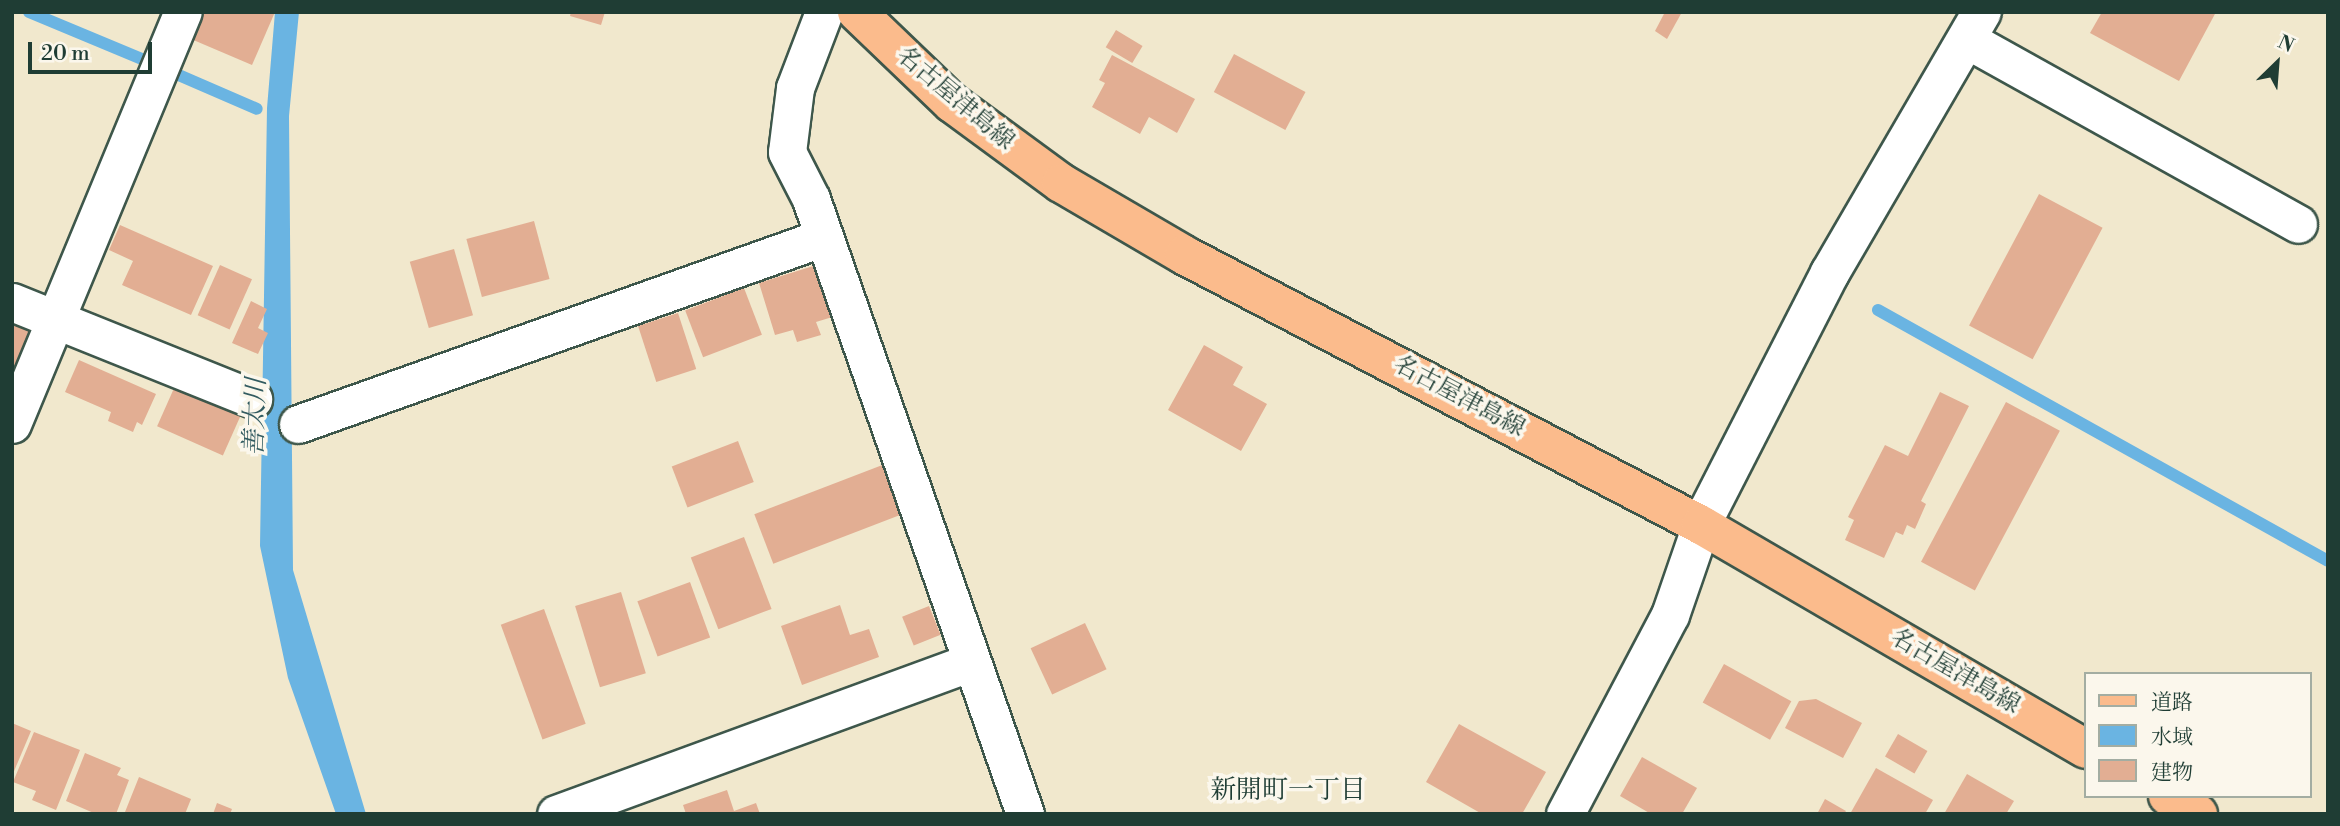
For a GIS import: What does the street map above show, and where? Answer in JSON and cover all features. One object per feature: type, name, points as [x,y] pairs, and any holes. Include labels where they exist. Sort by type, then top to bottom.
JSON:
[{"type":"main road","name":"名古屋津島線","points":[[857,12],[951,103],[1061,183],[1184,255],[1701,525],[2084,747]]},
{"type":"main road","points":[[2171,798],[2199,814]]},
{"type":"street","points":[[12,424],[183,12]]},
{"type":"street","points":[[824,12],[795,88],[787,152],[824,237],[970,663],[1025,814]]},
{"type":"street","points":[[1565,814],[1670,615],[1701,525],[1830,272],[1974,26],[2298,224]]},
{"type":"street","points":[[298,424],[824,237]]},
{"type":"street","points":[[12,302],[253,399]]},
{"type":"street","points":[[556,814],[970,663]]},
{"type":"water","points":[[275,12],[299,12],[289,116],[293,570],[366,814],[336,814],[288,678],[260,546],[267,108]]},
{"type":"building","points":[[202,12],[275,12],[252,65],[191,39]]},
{"type":"building","points":[[571,12],[605,12],[601,25],[570,16]]},
{"type":"building","points":[[1665,12],[1682,12],[1667,39],[1655,31]]},
{"type":"building","points":[[2102,12],[2216,12],[2179,81],[2090,33]]},
{"type":"building","points":[[1116,30],[1143,46],[1132,63],[1106,47]]},
{"type":"building","points":[[1234,54],[1306,92],[1285,130],[1214,92]]},
{"type":"building","points":[[1112,55],[1195,99],[1177,133],[1149,117],[1140,134],[1092,107],[1105,83],[1099,80]]},
{"type":"building","points":[[2039,194],[2103,228],[2033,359],[1969,326]]},
{"type":"building","points":[[534,221],[550,279],[482,297],[466,239]]},
{"type":"building","points":[[120,225],[213,266],[191,315],[122,285],[133,261],[109,250]]},
{"type":"building","points":[[454,249],[473,315],[429,328],[410,262]]},
{"type":"building","points":[[823,263],[839,315],[816,322],[821,335],[797,342],[793,330],[775,335],[759,283]]},
{"type":"building","points":[[220,265],[252,279],[230,329],[198,315]]},
{"type":"building","points":[[744,288],[762,335],[703,357],[685,311]]},
{"type":"building","points":[[251,301],[267,309],[258,328],[268,333],[258,354],[232,343]]},
{"type":"building","points":[[678,313],[696,369],[656,382],[638,326]]},
{"type":"building","points":[[12,318],[32,327],[12,371]]},
{"type":"building","points":[[1204,345],[1243,367],[1233,385],[1267,404],[1241,451],[1168,410]]},
{"type":"building","points":[[79,360],[156,394],[142,425],[137,422],[133,432],[108,421],[111,412],[65,392]]},
{"type":"building","points":[[175,386],[241,415],[223,455],[157,426]]},
{"type":"building","points":[[1940,392],[1969,406],[1921,501],[1926,504],[1915,529],[1907,525],[1903,535],[1896,532],[1884,558],[1845,540],[1854,520],[1848,517],[1885,445],[1908,456]]},
{"type":"building","points":[[2006,402],[2060,431],[1975,590],[1921,562]]},
{"type":"building","points":[[738,441],[754,482],[687,508],[672,466]]},
{"type":"building","points":[[885,464],[904,513],[773,564],[754,514]]},
{"type":"building","points":[[744,537],[772,609],[718,629],[691,557]]},
{"type":"building","points":[[690,582],[710,637],[658,657],[637,601]]},
{"type":"building","points":[[621,592],[646,673],[600,687],[575,606]]},
{"type":"building","points":[[840,605],[850,635],[869,629],[879,657],[802,685],[781,626]]},
{"type":"building","points":[[929,606],[941,635],[914,646],[902,617]]},
{"type":"building","points":[[544,609],[586,724],[543,739],[501,625]]},
{"type":"building","points":[[1085,623],[1107,669],[1052,695],[1031,648]]},
{"type":"building","points":[[1724,664],[1791,701],[1770,740],[1703,702]]},
{"type":"building","points":[[1816,699],[1862,723],[1843,758],[1785,728],[1799,701]]},
{"type":"building","points":[[12,723],[31,731],[12,776]]},
{"type":"building","points":[[1459,724],[1546,772],[1522,814],[1482,814],[1426,782]]},
{"type":"building","points":[[34,732],[80,750],[56,810],[32,800],[36,791],[13,782]]},
{"type":"building","points":[[1898,734],[1927,751],[1914,774],[1885,757]]},
{"type":"building","points":[[85,753],[121,768],[117,775],[129,780],[116,814],[96,814],[66,801]]},
{"type":"building","points":[[1642,757],[1697,788],[1682,814],[1651,814],[1620,796]]},
{"type":"building","points":[[1876,768],[1933,800],[1925,814],[1850,814]]},
{"type":"building","points":[[1967,774],[2014,801],[2006,814],[1944,814]]},
{"type":"building","points":[[139,777],[191,799],[185,814],[125,812]]},
{"type":"building","points":[[727,790],[734,811],[756,803],[760,814],[686,814],[683,805]]},
{"type":"building","points":[[1825,799],[1846,811],[1844,814],[1817,814]]},
{"type":"building","points":[[217,803],[232,809],[230,814],[213,814]]},
{"type":"waterway","points":[[29,12],[149,62]]},
{"type":"waterway","points":[[174,73],[257,109]]},
{"type":"waterway","points":[[1878,310],[2328,561]]},
{"type":"district","name":"新開町一丁目","points":[[1288,791]]},
{"type":"water label","name":"善太川","points":[[256,417]]}]
